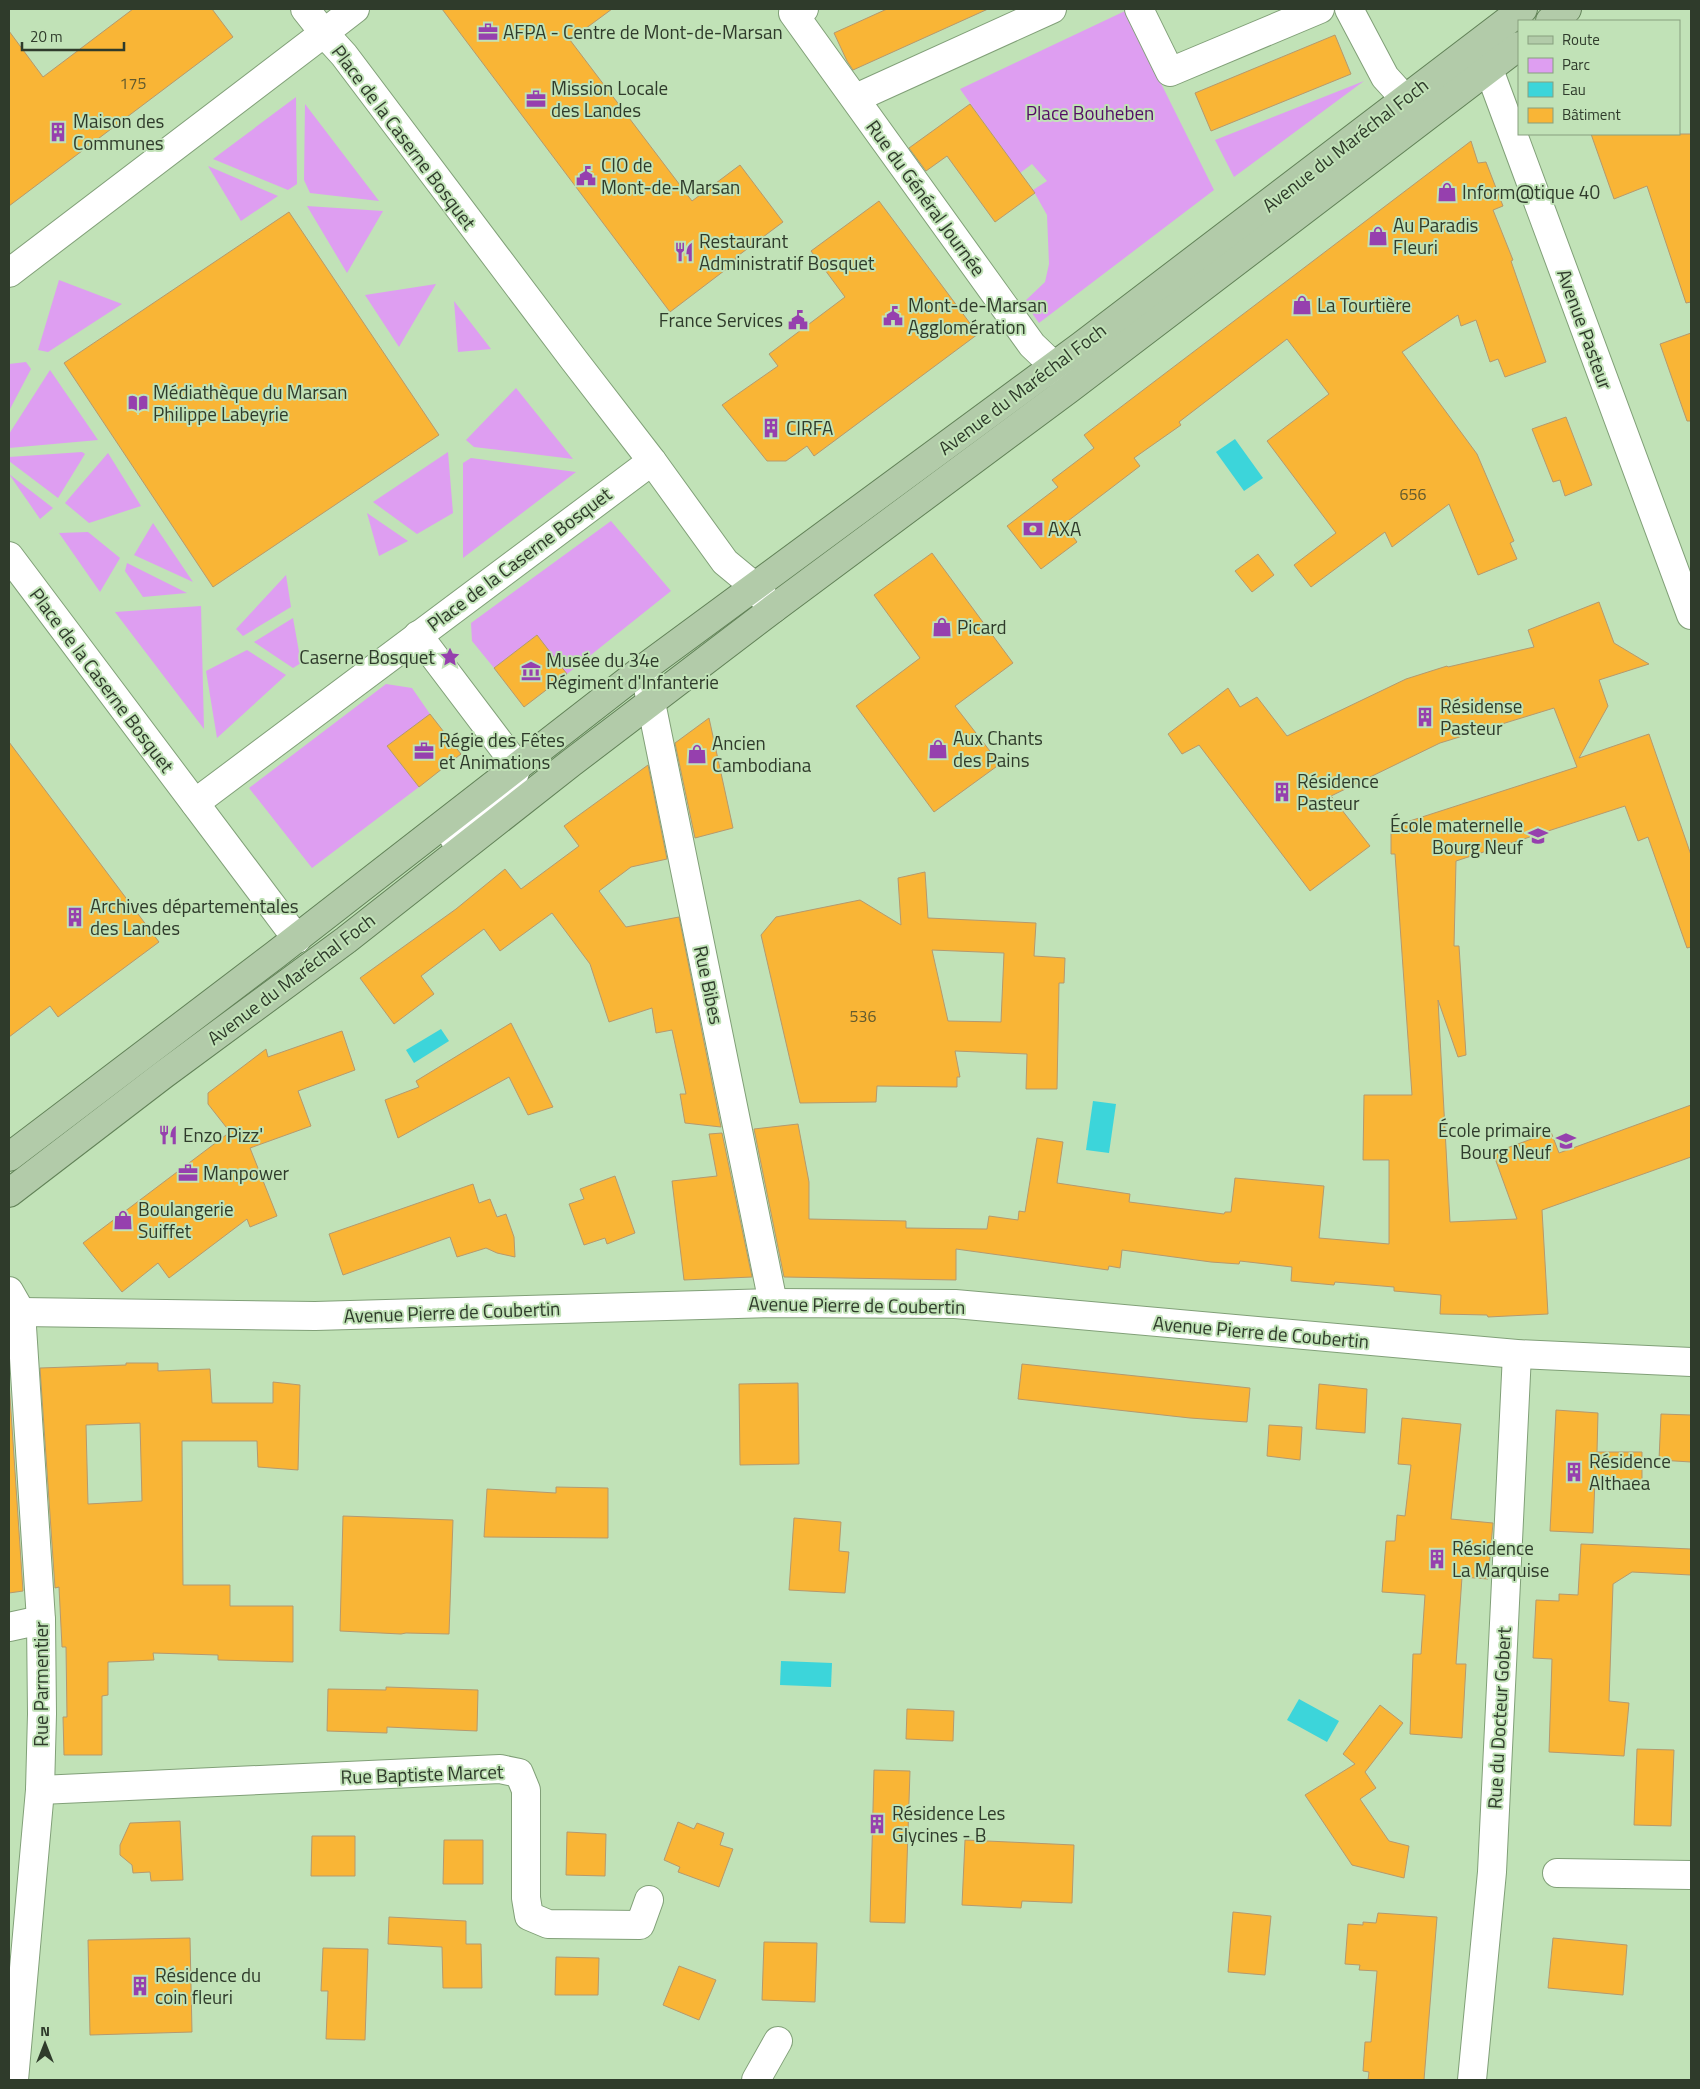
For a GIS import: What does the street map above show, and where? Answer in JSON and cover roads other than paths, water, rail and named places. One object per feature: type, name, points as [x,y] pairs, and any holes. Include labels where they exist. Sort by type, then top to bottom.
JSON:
[{"type":"main road","name":"Avenue du Maréchal Foch","points":[[9,1157],[297,939],[644,668],[1054,366],[1523,9]]},
{"type":"main road","points":[[1551,20],[1567,9]]},
{"type":"main road","name":"Avenue du Maréchal Foch","points":[[9,1193],[178,1064],[346,940],[571,763],[773,609],[1070,388],[1518,47]]},
{"type":"street","points":[[305,9],[324,32],[354,9]]},
{"type":"street","name":"Rue du Général Journée","points":[[804,9],[793,13],[1032,345],[1054,366],[1070,388]]},
{"type":"street","points":[[862,107],[1052,9]]},
{"type":"street","points":[[1139,9],[1170,72],[1320,9]]},
{"type":"street","points":[[1349,9],[1385,77],[1405,99],[1419,122]]},
{"type":"street","name":"Place de la Caserne Bosquet","points":[[9,273],[324,32],[344,55],[584,374],[652,461],[726,562],[754,586],[773,609]]},
{"type":"street","name":"Avenue Pasteur","points":[[1478,42],[1691,616]]},
{"type":"street","name":"Place de la Caserne Bosquet","points":[[195,803],[652,461]]},
{"type":"street","name":"Place de la Caserne Bosquet","points":[[9,556],[114,699],[297,939]]},
{"type":"street","points":[[418,635],[517,766]]},
{"type":"street","name":"Rue Bibes","points":[[644,668],[773,1303]]},
{"type":"street","points":[[517,766],[571,763]]},
{"type":"street","points":[[346,940],[358,914],[506,796],[517,766]]},
{"type":"street","name":"Avenue Pierre de Coubertin","points":[[15,1302],[315,1316],[773,1303],[955,1304],[1517,1354],[1691,1362]]},
{"type":"street","name":"Rue Parmentier","points":[[14,2080],[40,1790],[41,1620],[15,1302]]},
{"type":"street","name":"Rue du Docteur Gobert","points":[[1472,2080],[1492,1872],[1517,1354]]},
{"type":"street","points":[[9,1627],[41,1620]]},
{"type":"street","name":"Rue Baptiste Marcet","points":[[40,1790],[500,1769],[519,1773],[526,1790],[526,1898],[529,1916],[548,1924],[640,1925],[648,1900]]},
{"type":"street","points":[[1557,1873],[1691,1875]]},
{"type":"street","points":[[756,2080],[778,2041]]},
{"type":"water","points":[[1235,439],[1263,478],[1244,491],[1216,452]]},
{"type":"water","points":[[441,1029],[449,1041],[414,1063],[406,1050]]},
{"type":"water","points":[[1093,1101],[1116,1104],[1109,1153],[1086,1150]]},
{"type":"water","points":[[781,1661],[832,1663],[831,1687],[780,1685]]},
{"type":"water","points":[[1299,1699],[1339,1721],[1327,1742],[1287,1720]]},
{"type":"place","name":"AFPA - Centre de Mont-de-Marsan","points":[[488,32]]},
{"type":"place","name":"Mission Locale des Landes","points":[[536,99]]},
{"type":"place","name":"Maison des Communes","points":[[58,132]]},
{"type":"place","name":"CIO de Mont-de-Marsan","points":[[586,176]]},
{"type":"place","name":"Inform@tique 40","points":[[1447,192]]},
{"type":"place","name":"Au Paradis Fleuri","points":[[1378,236]]},
{"type":"place","name":"Restaurant Administratif Bosquet","points":[[684,252]]},
{"type":"place","name":"La Tourtière","points":[[1302,305]]},
{"type":"place","name":"Mont-de-Marsan Agglomération","points":[[893,316]]},
{"type":"place","name":"France Services","points":[[798,320]]},
{"type":"place","name":"Médiathèque du Marsan Philippe Labeyrie","points":[[138,403]]},
{"type":"place","name":"CIRFA","points":[[771,428]]},
{"type":"place","name":"AXA","points":[[1033,529]]},
{"type":"place","name":"Picard","points":[[942,627]]},
{"type":"place","name":"Caserne Bosquet","points":[[450,657]]},
{"type":"place","name":"Musée du 34e Régiment d'Infanterie","points":[[531,671]]},
{"type":"place","name":"Résidense Pasteur","points":[[1425,717]]},
{"type":"place","name":"Aux Chants des Pains","points":[[938,749]]},
{"type":"place","name":"Régie des Fêtes et Animations","points":[[424,751]]},
{"type":"place","name":"Ancien Cambodiana","points":[[697,754]]},
{"type":"place","name":"Résidence Pasteur","points":[[1282,792]]},
{"type":"place","name":"École maternelle Bourg Neuf","points":[[1538,836]]},
{"type":"place","name":"Archives départementales des Landes","points":[[75,917]]},
{"type":"place","name":"Enzo Pizz'","points":[[168,1135]]},
{"type":"place","name":"École primaire Bourg Neuf","points":[[1566,1141]]},
{"type":"place","name":"Manpower","points":[[188,1173]]},
{"type":"place","name":"Boulangerie Suiffet","points":[[123,1220]]},
{"type":"place","name":"Résidence Althaea","points":[[1574,1472]]},
{"type":"place","name":"Résidence La Marquise","points":[[1437,1559]]},
{"type":"place","name":"Résidence Les Glycines - B","points":[[877,1824]]},
{"type":"place","name":"Résidence du coin fleuri","points":[[140,1986]]},
{"type":"park label","name":"Place Bouheben","points":[[1090,113]]}]
